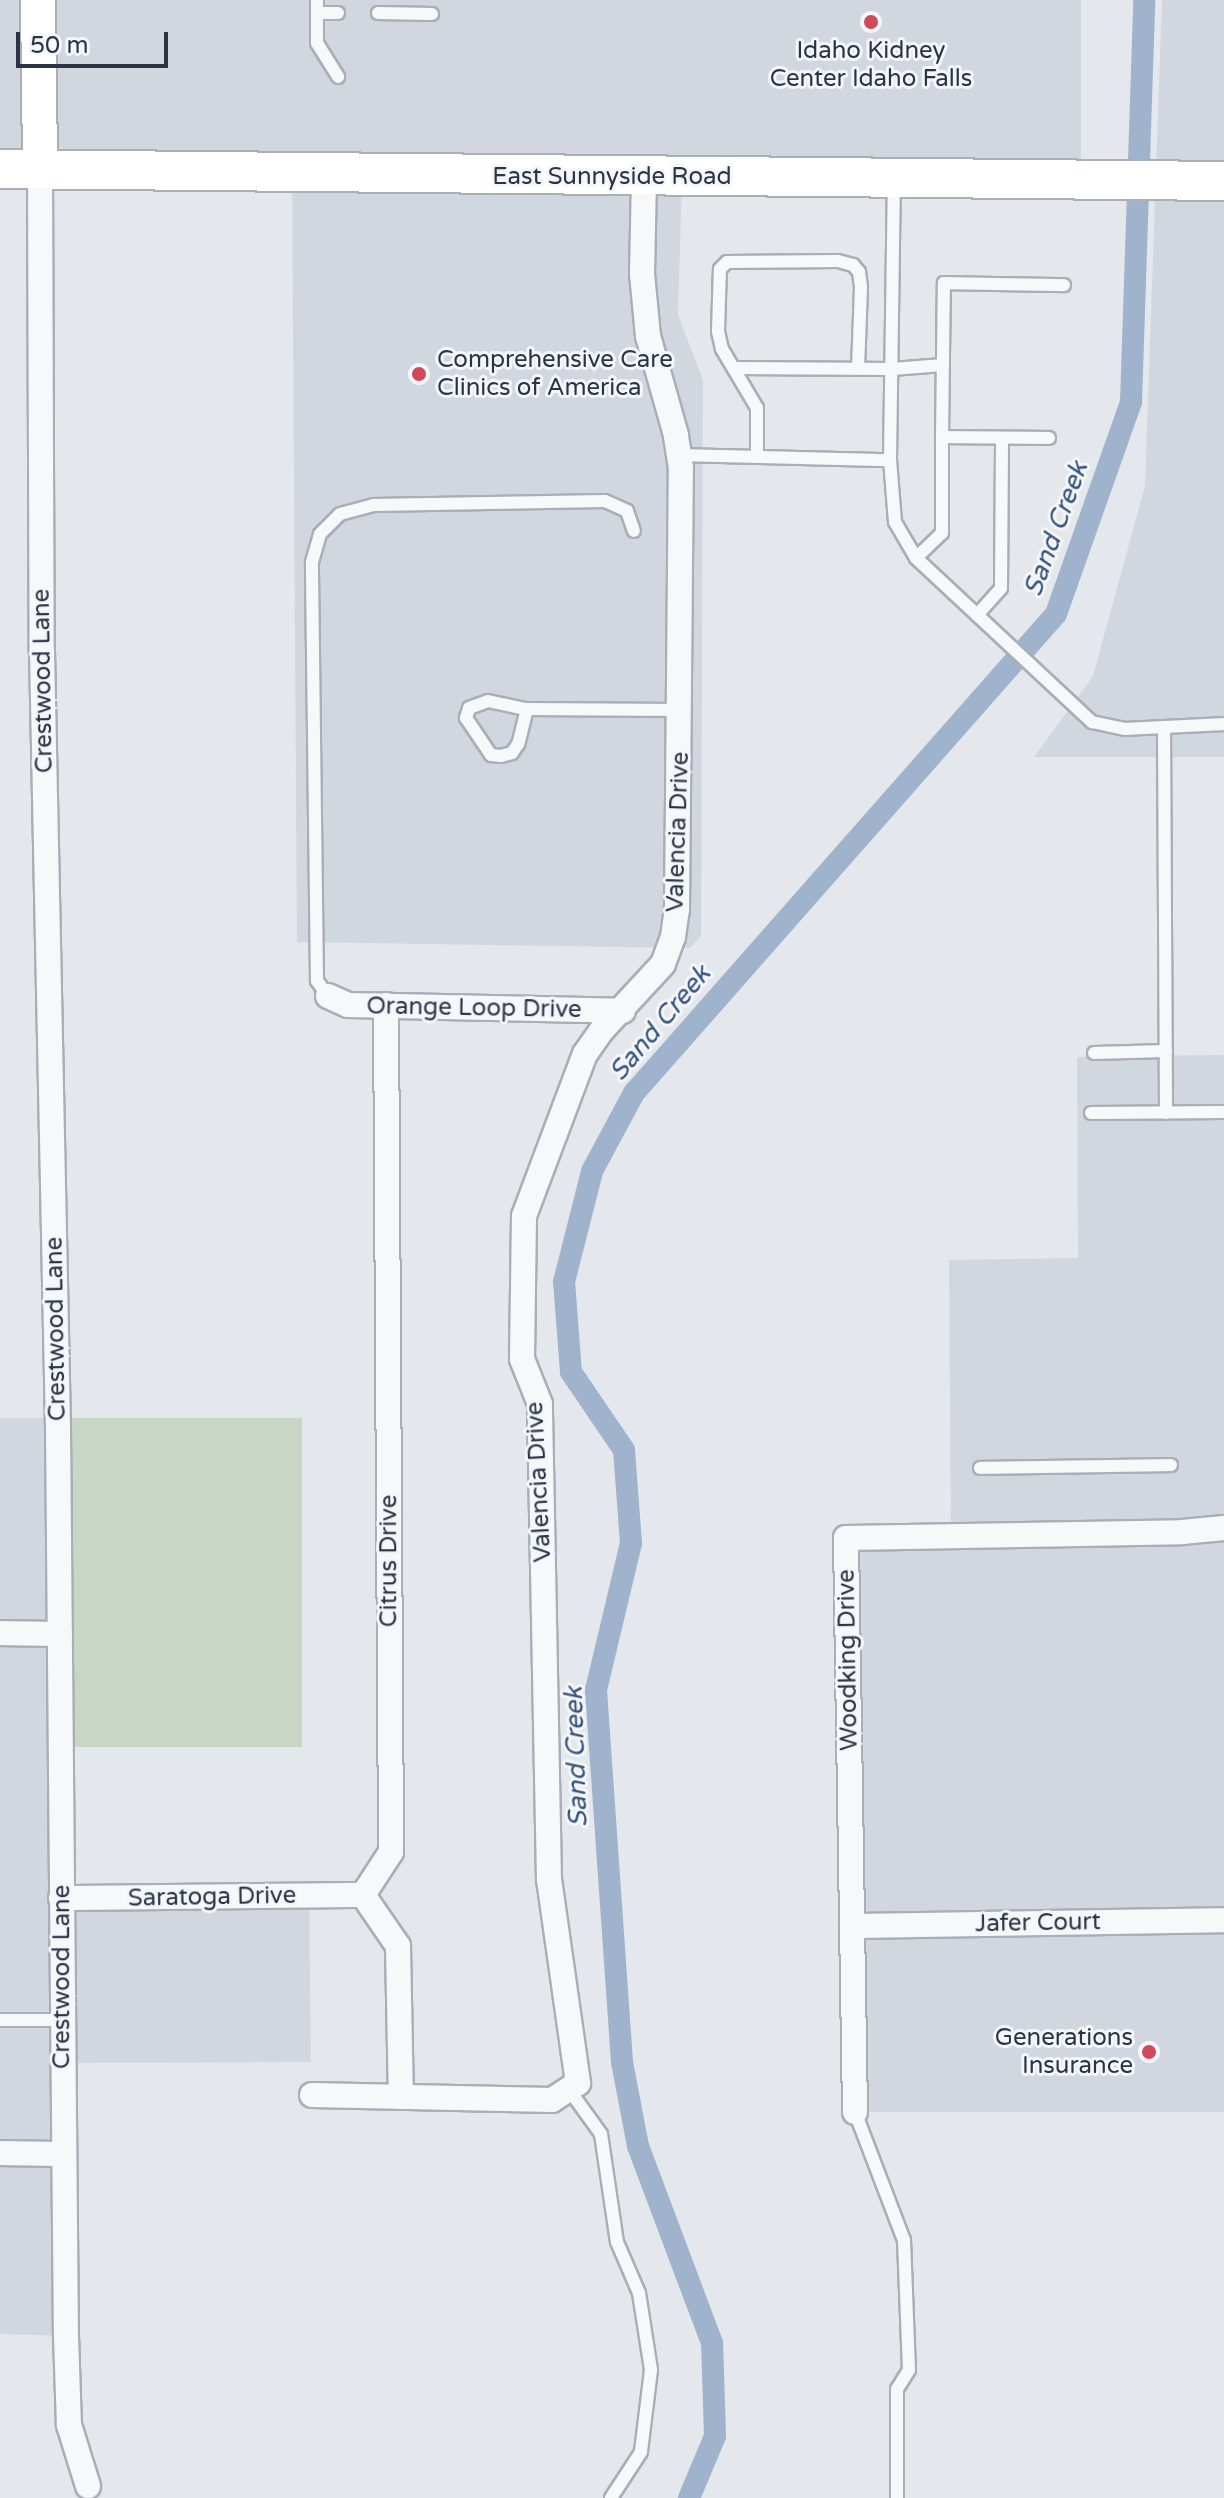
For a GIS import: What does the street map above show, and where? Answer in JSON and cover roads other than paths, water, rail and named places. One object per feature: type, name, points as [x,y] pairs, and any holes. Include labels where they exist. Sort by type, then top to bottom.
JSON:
[{"type":"main road","points":[[38,0],[40,170]]},
{"type":"main road","name":"East Sunnyside Road","points":[[0,169],[1224,181]]},
{"type":"street","name":"Crestwood Lane","points":[[40,170],[42,651],[60,1634],[63,2154],[69,2425],[88,2486]]},
{"type":"street","name":"Valencia Drive","points":[[570,2091],[578,2083],[549,1880],[540,1404],[522,1359],[524,1216],[585,1054],[601,1031],[623,1011],[663,964],[673,937],[677,910],[679,455],[648,336],[642,274],[644,177]]},
{"type":"street","name":"Orange Loop Drive","points":[[328,996],[348,1005],[623,1011]]},
{"type":"street","name":"Citrus Drive","points":[[363,1895],[391,1852],[386,1005]]},
{"type":"street","name":"Woodking Drive","points":[[855,2112],[846,1538],[1182,1532],[1224,1528]]},
{"type":"street","points":[[0,1633],[60,1634]]},
{"type":"street","points":[[363,1895],[398,1946],[401,2097]]},
{"type":"street","name":"Saratoga Drive","points":[[61,1898],[363,1895]]},
{"type":"street","name":"Jafer Court","points":[[852,1926],[1224,1920]]},
{"type":"street","points":[[312,2095],[552,2100],[570,2091]]},
{"type":"street","points":[[0,2153],[63,2154]]},
{"type":"lane","points":[[338,13],[317,7],[317,43],[338,77]]},
{"type":"lane","points":[[378,13],[432,14]]},
{"type":"lane","points":[[894,179],[890,460],[895,522],[916,558],[1092,722],[1125,729],[1224,724]]},
{"type":"lane","points":[[757,457],[757,408],[722,349],[718,331],[720,269],[727,262],[736,259],[853,265],[859,272],[861,287],[858,368]]},
{"type":"lane","points":[[916,558],[942,533],[944,283],[1064,285]]},
{"type":"lane","points":[[735,368],[892,369],[943,365]]},
{"type":"lane","points":[[942,437],[1049,438]]},
{"type":"lane","points":[[977,615],[1001,588],[1002,439]]},
{"type":"lane","points":[[679,455],[890,460]]},
{"type":"lane","points":[[328,996],[317,981],[312,562],[320,534],[340,514],[373,505],[605,501],[627,511],[634,531]]},
{"type":"lane","points":[[527,709],[518,744],[512,753],[501,756],[491,755],[466,718],[469,708],[476,702],[488,701],[527,709],[680,710]]},
{"type":"lane","points":[[1164,727],[1166,1113]]},
{"type":"lane","points":[[1094,1053],[1166,1051]]},
{"type":"lane","points":[[1091,1113],[1224,1112]]},
{"type":"lane","points":[[980,1468],[1171,1465]]},
{"type":"lane","points":[[0,2020],[62,2020]]},
{"type":"lane","points":[[570,2091],[601,2134],[617,2242],[639,2293],[651,2370],[641,2452],[611,2498]]},
{"type":"lane","points":[[855,2112],[904,2240],[909,2370],[897,2389],[897,2498]]},
{"type":"waterway","name":"Sand Creek","points":[[689,2498],[715,2436],[712,2343],[638,2146],[622,2062],[596,1690],[631,1543],[624,1450],[571,1372],[564,1282],[592,1171],[634,1093],[1056,614],[1131,402],[1144,0]]},
{"type":"place","name":"Idaho Kidney Center Idaho Falls","points":[[871,22]]},
{"type":"place","name":"Comprehensive Care Clinics of America","points":[[419,374]]},
{"type":"place","name":"Generations Insurance","points":[[1149,2052]]}]
